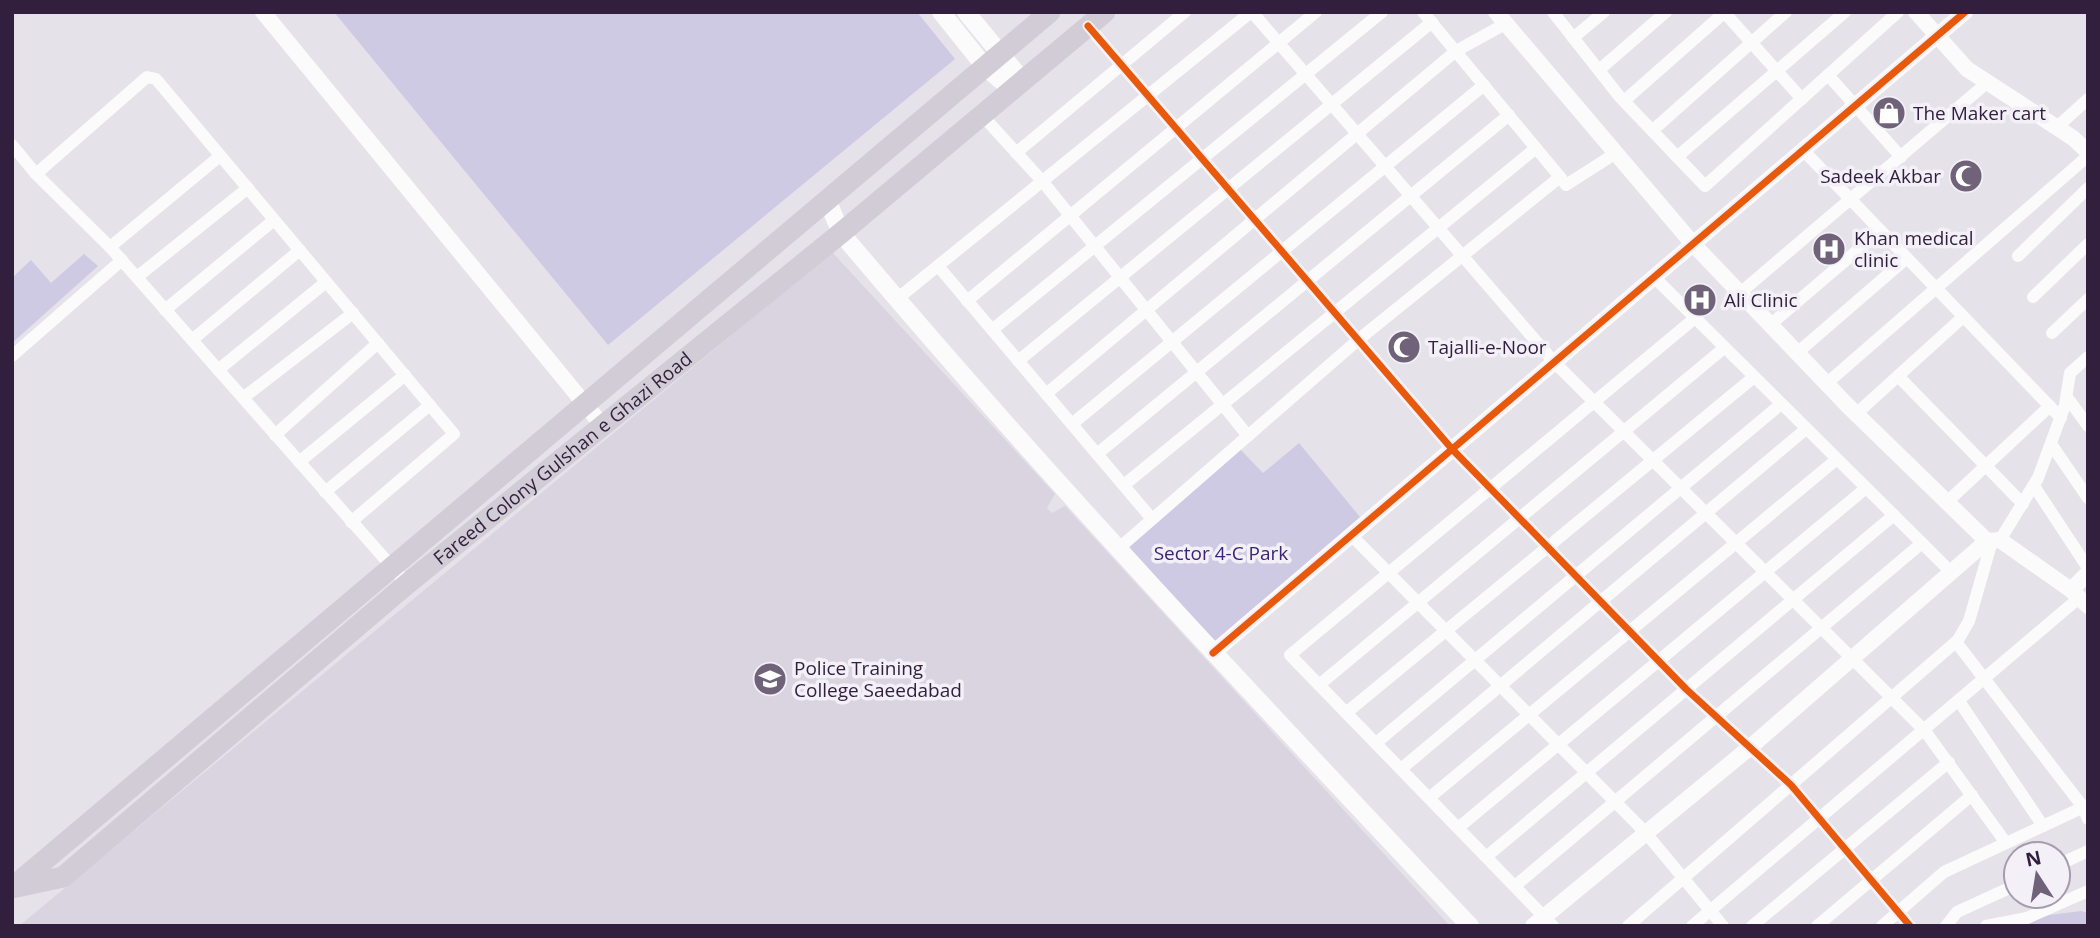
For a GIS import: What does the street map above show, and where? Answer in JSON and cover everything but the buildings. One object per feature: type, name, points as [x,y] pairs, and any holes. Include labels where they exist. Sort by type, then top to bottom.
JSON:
[{"type":"main road","points":[[941,12],[1017,85]]},
{"type":"main road","points":[[966,12],[993,61]]},
{"type":"main road","name":"Fareed Colony Gulshan e Ghazi Road","points":[[400,576],[587,405],[1050,12]]},
{"type":"main road","name":"Fareed Colony Gulshan e Ghazi Road","points":[[12,888],[400,576],[602,425],[841,233],[1096,19]]},
{"type":"main road","points":[[828,202],[841,233],[1118,549],[1470,926]]},
{"type":"street","points":[[263,12],[602,425]]},
{"type":"street","points":[[1016,153],[1185,12]]},
{"type":"street","points":[[897,299],[1252,12],[1554,362],[1925,731],[2004,840]]},
{"type":"street","points":[[967,301],[1316,12]]},
{"type":"street","points":[[992,330],[1382,12]]},
{"type":"street","points":[[1553,12],[1625,101],[1705,186],[1898,12]]},
{"type":"street","points":[[1573,38],[1604,12]]},
{"type":"street","points":[[1599,70],[1666,12]]},
{"type":"street","points":[[1625,101],[1725,12],[1802,99]]},
{"type":"street","points":[[1653,130],[1786,12]]},
{"type":"street","points":[[1677,157],[1845,12]]},
{"type":"street","points":[[1826,384],[2088,154],[2057,127],[1967,68],[1916,12]]},
{"type":"street","points":[[1213,653],[1965,12]]},
{"type":"street","points":[[1018,361],[1332,104],[1427,17],[1566,185],[1616,153]]},
{"type":"street","points":[[1046,394],[1455,51],[1500,18],[1693,244],[1826,384],[1947,502],[1993,541],[2080,598]]},
{"type":"street","points":[[1096,19],[1122,65],[1452,449],[1686,689],[1791,785],[1910,926]]},
{"type":"street","points":[[1828,75],[1901,157]]},
{"type":"street","points":[[36,174],[147,77],[156,79],[454,434],[351,522]]},
{"type":"street","points":[[1740,293],[1988,82]]},
{"type":"street","points":[[1072,424],[1484,85]]},
{"type":"street","points":[[2057,127],[2088,99]]},
{"type":"street","points":[[981,114],[1043,182],[1248,436]]},
{"type":"street","points":[[1097,454],[1509,115]]},
{"type":"street","points":[[12,145],[36,174],[122,260],[400,576]]},
{"type":"street","points":[[1124,485],[1536,148]]},
{"type":"street","points":[[1803,150],[2061,418]]},
{"type":"street","points":[[110,247],[220,156]]},
{"type":"street","points":[[1118,549],[1358,340],[1560,177]]},
{"type":"street","points":[[137,277],[247,188]]},
{"type":"street","points":[[2018,256],[2088,188]]},
{"type":"street","points":[[165,310],[274,220]]},
{"type":"street","points":[[1770,325],[1880,231]]},
{"type":"street","points":[[2033,297],[2088,244]]},
{"type":"street","points":[[192,340],[300,250]]},
{"type":"street","points":[[1797,354],[1907,258]]},
{"type":"street","points":[[12,356],[122,260]]},
{"type":"street","points":[[938,267],[1152,519]]},
{"type":"street","points":[[1654,278],[1951,572]]},
{"type":"street","points":[[218,370],[327,282]]},
{"type":"street","points":[[2052,333],[2088,299]]},
{"type":"street","points":[[243,398],[353,313]]},
{"type":"street","points":[[1856,414],[1964,317]]},
{"type":"street","points":[[1695,318],[1290,656],[1515,886],[1543,922],[1951,572],[1993,541],[2034,486],[2061,418],[2070,373],[2088,357]]},
{"type":"street","points":[[275,435],[378,343]]},
{"type":"street","points":[[1319,685],[1724,348]]},
{"type":"street","points":[[299,462],[405,376]]},
{"type":"street","points":[[1898,376],[2022,504]]},
{"type":"street","points":[[1346,713],[1754,377]]},
{"type":"street","points":[[2067,397],[2088,426]]},
{"type":"street","points":[[1376,743],[1782,404]]},
{"type":"street","points":[[325,492],[430,405]]},
{"type":"street","points":[[1947,502],[2050,406]]},
{"type":"street","points":[[1401,769],[1806,429]]},
{"type":"street","points":[[2051,444],[2088,498]]},
{"type":"street","points":[[1429,798],[1837,459]]},
{"type":"street","points":[[1692,926],[2080,598],[2088,570],[2034,486]]},
{"type":"street","points":[[1458,828],[1866,488]]},
{"type":"street","points":[[1486,857],[1894,515]]},
{"type":"street","points":[[1351,535],[1645,832],[1723,926]]},
{"type":"street","points":[[1628,926],[1956,642],[1969,621],[1993,541]]},
{"type":"street","points":[[1515,886],[1922,543]]},
{"type":"street","points":[[1956,642],[2086,810],[2013,840]]},
{"type":"street","points":[[1959,701],[2043,826]]},
{"type":"street","points":[[1752,926],[1949,762]]},
{"type":"street","points":[[1817,926],[1972,795]]},
{"type":"street","points":[[1882,926],[1944,872],[2002,845]]},
{"type":"street","points":[[2072,858],[2088,851]]},
{"type":"street","points":[[1946,926],[1957,912],[2002,891]]},
{"type":"street","points":[[1986,926],[2027,918],[2088,891]]},
{"type":"shaded area","name":"Police Training College Saeedabad","points":[[832,252],[1055,494],[1047,508],[1052,513],[1065,506],[1450,926],[19,926]]},
{"type":"green space","points":[[334,12],[917,12],[955,59],[608,345]]},
{"type":"green space","points":[[84,254],[98,266],[12,343],[12,278],[31,260],[51,283]]},
{"type":"green space","name":"Sector 4-C Park","points":[[1299,443],[1365,523],[1213,653],[1118,549],[1237,446],[1263,473]]},
{"type":"green space","points":[[2081,911],[2088,913],[2088,926],[2006,926],[2027,918]]},
{"type":"cycle path","points":[[1213,653],[1965,12]]},
{"type":"cycle path","points":[[1088,26],[1452,449],[1686,689],[1791,785],[1910,926]]},
{"type":"place","name":"The Maker cart","points":[[1889,113]]},
{"type":"place","name":"Sadeek Akbar","points":[[1966,176]]},
{"type":"place","name":"Khan medical clinic","points":[[1829,249]]},
{"type":"place","name":"Ali Clinic","points":[[1700,300]]},
{"type":"place","name":"Tajalli-e-Noor","points":[[1404,347]]},
{"type":"place","name":"Police Training College Saeedabad","points":[[770,679]]}]
